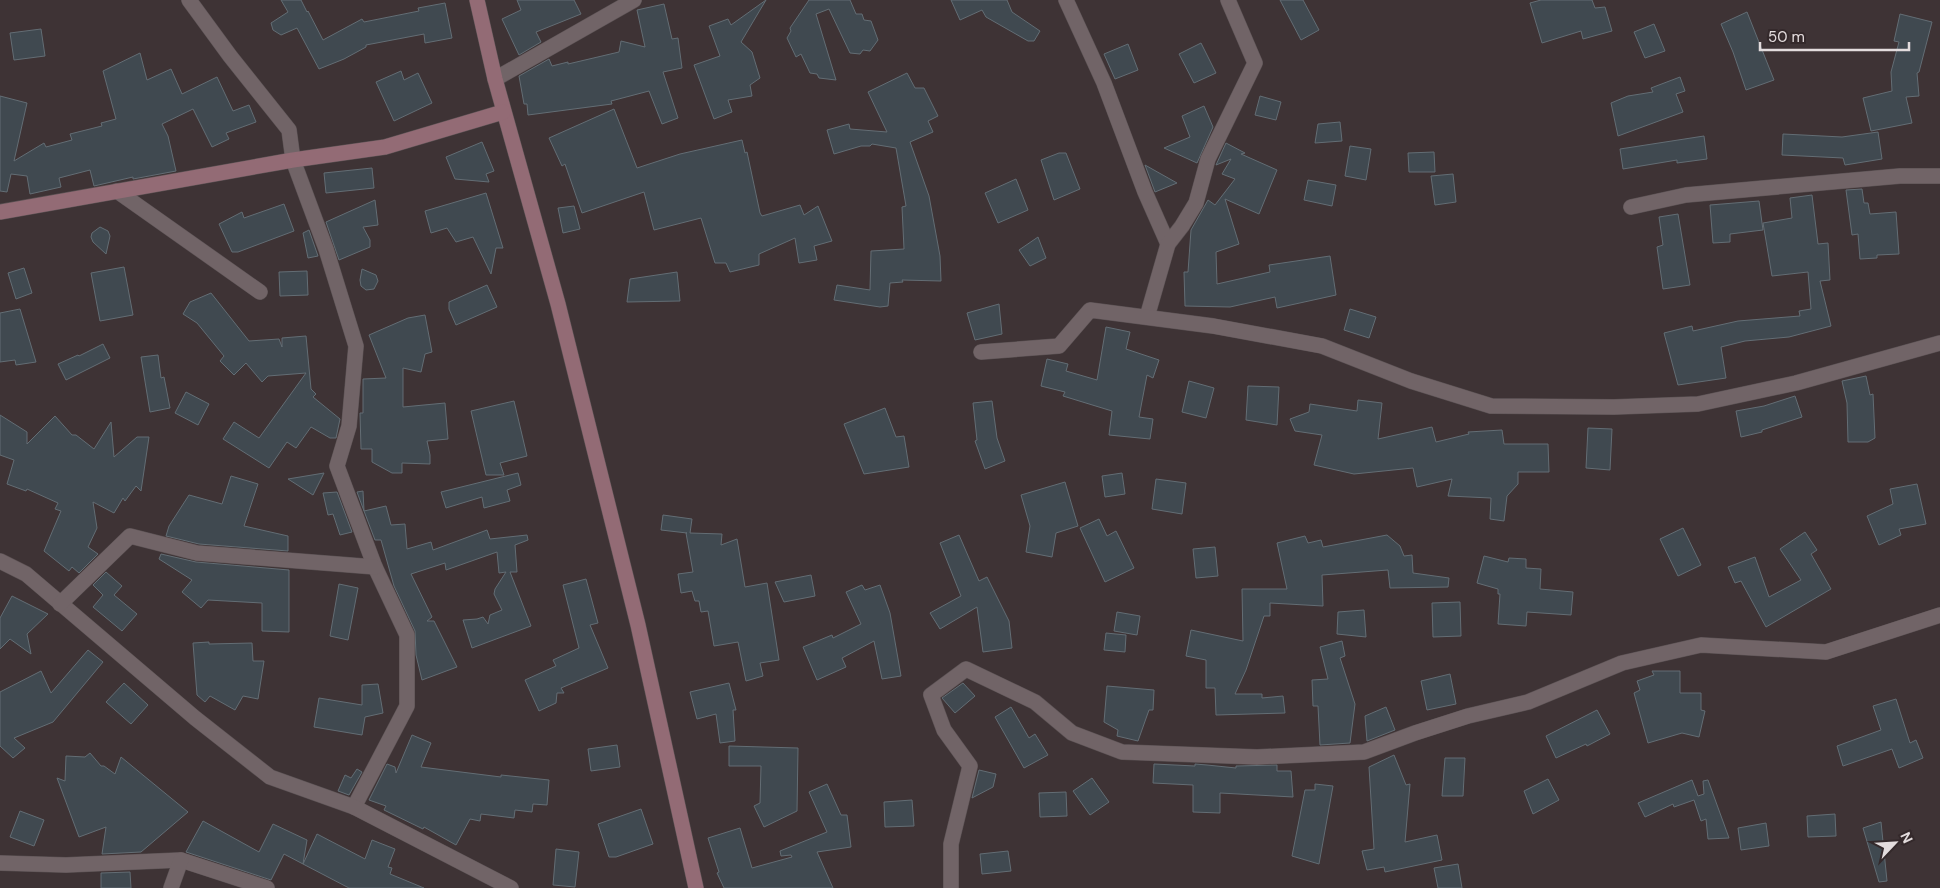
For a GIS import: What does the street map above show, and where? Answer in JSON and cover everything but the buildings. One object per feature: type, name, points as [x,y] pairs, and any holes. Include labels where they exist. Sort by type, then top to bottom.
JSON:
[{"type":"street","points":[[189,0],[230,56],[289,130],[293,160],[326,249],[356,346],[349,426],[337,466],[375,567],[406,635],[407,706],[354,807]]},
{"type":"street","points":[[477,0],[503,112],[558,304],[638,624],[696,888]]},
{"type":"street","points":[[495,79],[634,0]]},
{"type":"street","points":[[1066,0],[1104,83],[1145,192],[1168,244]]},
{"type":"street","points":[[1146,317],[1168,244],[1196,203],[1208,159],[1255,63],[1228,0]]},
{"type":"street","points":[[0,212],[293,160],[385,146],[503,112]]},
{"type":"street","points":[[1631,206],[1686,195],[1900,176],[1940,176]]},
{"type":"street","points":[[117,192],[260,292]]},
{"type":"street","points":[[981,352],[1059,346],[1090,310],[1213,326],[1322,346],[1411,381],[1491,406],[1614,407],[1698,404],[1796,384],[1940,342]]},
{"type":"street","points":[[60,604],[130,536],[197,553],[375,567]]},
{"type":"street","points":[[0,561],[26,574],[195,718],[270,777],[354,807],[511,888]]},
{"type":"street","points":[[951,888],[951,844],[970,766],[944,730],[931,695],[966,669],[1035,702],[1072,733],[1122,752],[1257,757],[1364,752],[1468,716],[1528,702],[1622,663],[1701,645],[1826,652],[1940,615]]},
{"type":"street","points":[[0,864],[66,865],[181,860],[267,888]]},
{"type":"street","points":[[171,888],[181,860]]}]
